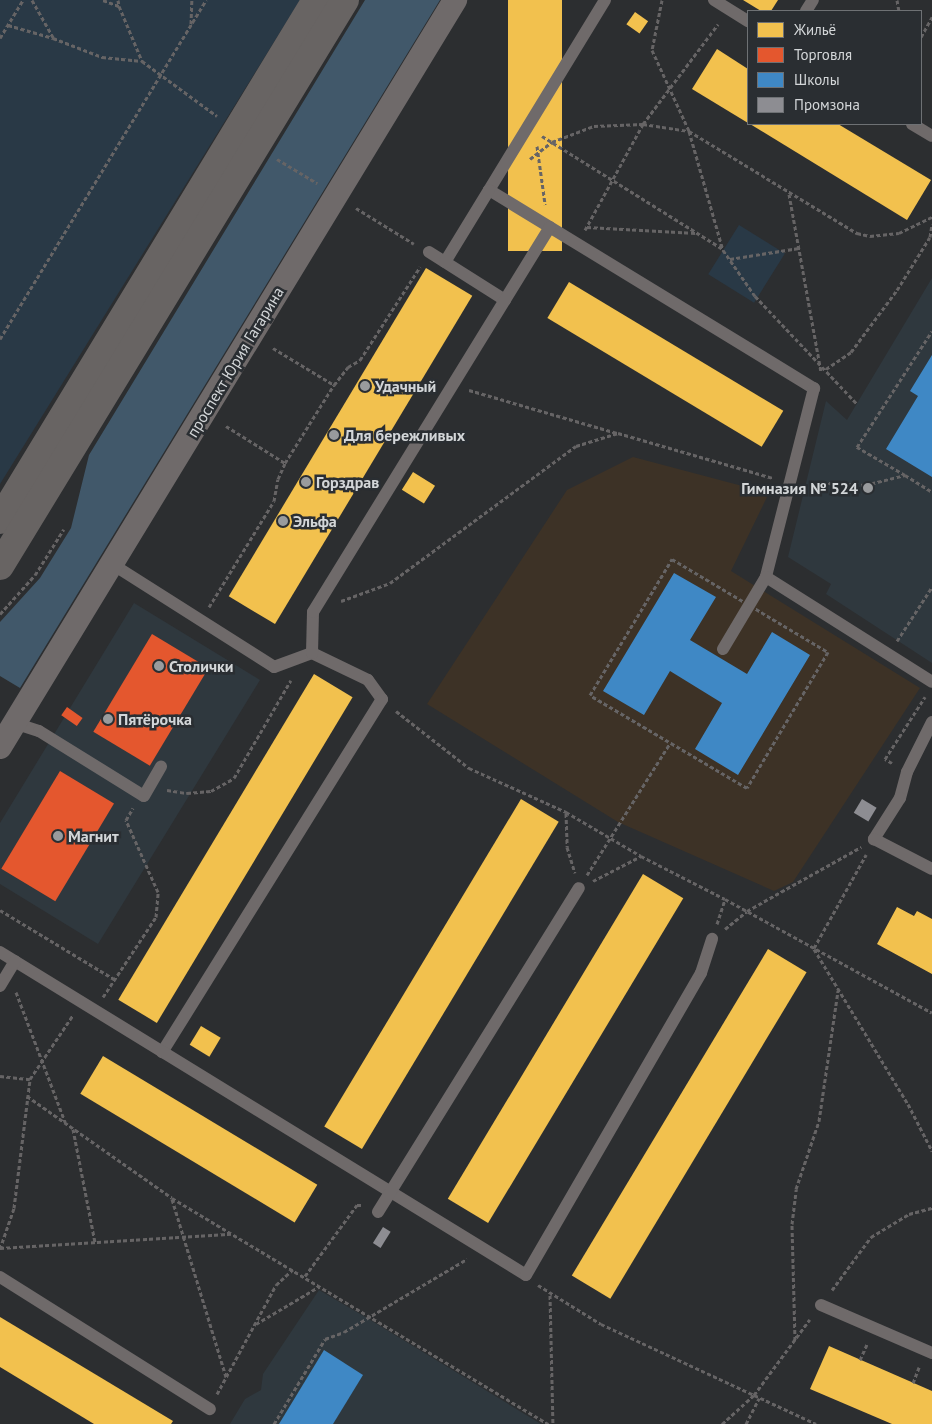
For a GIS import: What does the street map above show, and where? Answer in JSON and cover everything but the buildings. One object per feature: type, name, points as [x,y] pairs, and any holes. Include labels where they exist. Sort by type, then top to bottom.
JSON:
[{"type":"main road","points":[[0,520],[316,0]]},
{"type":"main road","points":[[0,566],[345,0]]},
{"type":"street","name":"проспект Юрия Гагарина","points":[[0,747],[7,719],[112,564],[455,0]]},
{"type":"lane","points":[[445,262],[489,190],[531,129],[605,0]]},
{"type":"lane","points":[[714,0],[747,20]]},
{"type":"lane","points":[[914,125],[932,136]]},
{"type":"lane","points":[[489,190],[814,388],[766,578],[723,649]]},
{"type":"lane","points":[[312,653],[313,612],[550,227]]},
{"type":"lane","points":[[429,252],[505,300]]},
{"type":"lane","points":[[112,564],[274,667],[312,653],[368,680],[382,699],[162,1052]]},
{"type":"lane","points":[[766,578],[888,655],[930,688]]},
{"type":"lane","points":[[7,719],[39,731],[145,791],[161,766]]},
{"type":"lane","points":[[932,722],[907,772],[900,798],[874,839],[932,870]]},
{"type":"lane","points":[[381,1208],[579,888]]},
{"type":"lane","points":[[0,952],[12,966],[82,1002],[526,1276],[700,973],[712,938]]},
{"type":"lane","points":[[0,986],[12,966]]},
{"type":"lane","points":[[0,1277],[210,1409]]},
{"type":"lane","points":[[821,1305],[932,1353]]},
{"type":"path","points":[[0,38],[23,0]]},
{"type":"path","points":[[32,0],[48,23],[53,38]]},
{"type":"path","points":[[103,0],[118,6]]},
{"type":"path","points":[[118,0],[118,6],[142,61],[220,119]]},
{"type":"path","points":[[191,26],[192,0]]},
{"type":"path","points":[[0,339],[206,0]]},
{"type":"path","points":[[662,0],[652,50],[690,131],[723,250]]},
{"type":"path","points":[[578,244],[643,124],[729,9]]},
{"type":"path","points":[[922,35],[932,17]]},
{"type":"path","points":[[8,25],[53,38],[102,58],[142,61]]},
{"type":"path","points":[[524,164],[552,142],[594,126],[643,124],[690,131],[789,194],[857,233],[870,236],[899,232],[932,217]]},
{"type":"path","points":[[531,129],[723,250],[755,296],[857,404]]},
{"type":"path","points":[[531,129],[538,153],[550,227]]},
{"type":"path","points":[[270,155],[324,188]]},
{"type":"path","points":[[789,194],[821,364],[821,377],[814,388]]},
{"type":"path","points":[[201,620],[274,501],[278,480],[285,463],[334,385],[348,367],[360,360],[429,252],[358,209]]},
{"type":"path","points":[[826,369],[851,352],[897,290],[930,237],[932,224]]},
{"type":"path","points":[[587,227],[698,234]]},
{"type":"path","points":[[730,259],[799,248]]},
{"type":"path","points":[[932,331],[857,447],[932,492]]},
{"type":"path","points":[[273,348],[334,385]]},
{"type":"path","points":[[452,385],[755,475],[792,481],[866,485],[905,475]]},
{"type":"path","points":[[226,426],[285,463]]},
{"type":"path","points":[[313,612],[390,583],[576,446],[618,433]]},
{"type":"path","points":[[0,614],[35,575],[64,529]]},
{"type":"path","points":[[672,559],[828,652],[747,788],[670,743],[590,695],[672,559]]},
{"type":"path","points":[[888,655],[932,587]]},
{"type":"path","points":[[94,1010],[156,917],[158,892],[126,820],[145,791],[187,793],[211,791],[234,778],[287,686],[312,653]]},
{"type":"path","points":[[907,772],[885,759],[930,688]]},
{"type":"path","points":[[382,699],[469,768],[566,812],[640,856],[725,899],[932,1013]]},
{"type":"path","points":[[579,888],[670,743]]},
{"type":"path","points":[[566,812],[567,847],[579,888]]},
{"type":"path","points":[[712,938],[747,911],[874,839]]},
{"type":"path","points":[[814,948],[874,839]]},
{"type":"path","points":[[579,888],[640,856]]},
{"type":"path","points":[[712,938],[725,899]]},
{"type":"path","points":[[0,910],[114,979]]},
{"type":"path","points":[[814,948],[908,1104],[932,1151]]},
{"type":"path","points":[[12,966],[65,1123]]},
{"type":"path","points":[[795,1340],[792,1224],[796,1189],[819,1121],[838,990]]},
{"type":"path","points":[[82,1002],[30,1079],[14,1208],[0,1248],[232,1234]]},
{"type":"path","points":[[0,1076],[30,1079]]},
{"type":"path","points":[[27,1096],[172,1198],[548,1424]]},
{"type":"path","points":[[73,1129],[95,1242]]},
{"type":"path","points":[[172,1198],[226,1378]]},
{"type":"path","points":[[305,1277],[357,1205],[381,1208]]},
{"type":"path","points":[[274,1424],[325,1339],[371,1316],[484,1250]]},
{"type":"path","points":[[210,1409],[276,1285],[293,1269]]},
{"type":"path","points":[[526,1276],[550,1294],[601,1324],[816,1424]]},
{"type":"path","points":[[255,1324],[320,1286]]},
{"type":"path","points":[[550,1294],[553,1424]]},
{"type":"path","points":[[722,1424],[754,1395]]},
{"type":"path","points":[[746,1424],[759,1398]]},
{"type":"shaded area","points":[[0,0],[300,0],[0,484]]},
{"type":"shaded area","points":[[365,0],[440,0],[20,688],[0,676],[0,622],[40,578],[71,528],[89,455]]},
{"type":"shaded area","points":[[739,225],[785,254],[754,303],[708,274]]},
{"type":"shaded area","name":"Гимназия № 524","points":[[932,278],[932,663],[826,594],[831,584],[788,557],[826,401],[847,420]]},
{"type":"shaded area","points":[[633,457],[769,493],[731,571],[920,688],[793,882],[774,891],[618,822],[427,704],[567,490]]},
{"type":"shaded area","points":[[134,603],[260,680],[98,944],[0,884],[0,823]]},
{"type":"shaded area","points":[[319,1290],[541,1424],[230,1424],[245,1399],[261,1390],[263,1374]]},
{"type":"place","name":"Удачный","points":[[365,386]]},
{"type":"place","name":"Для бережливых","points":[[334,435]]},
{"type":"place","name":"Горздрав","points":[[306,482]]},
{"type":"place","name":"Гимназия № 524","points":[[868,488]]},
{"type":"place","name":"Эльфа","points":[[283,521]]},
{"type":"place","name":"Столички","points":[[159,666]]},
{"type":"place","name":"Пятёрочка","points":[[108,719]]},
{"type":"place","name":"Магнит","points":[[58,836]]}]
